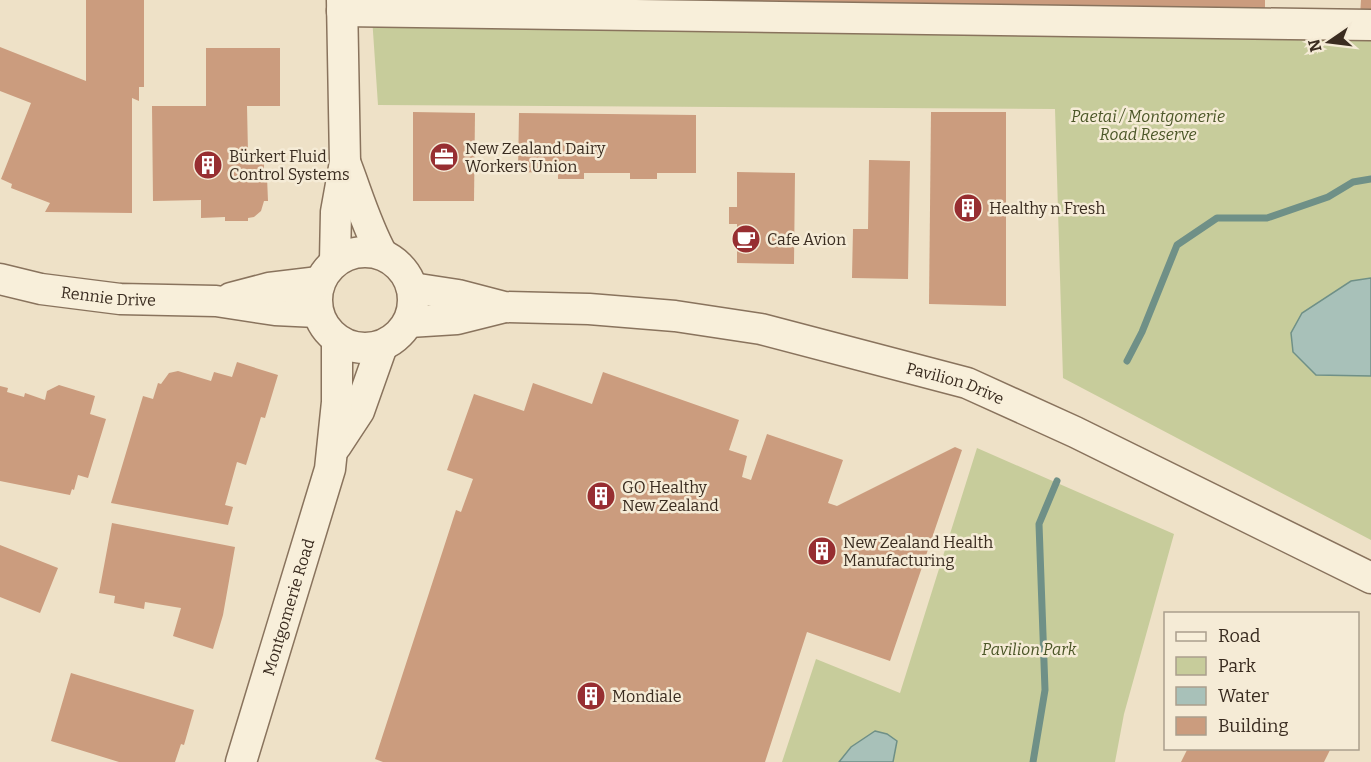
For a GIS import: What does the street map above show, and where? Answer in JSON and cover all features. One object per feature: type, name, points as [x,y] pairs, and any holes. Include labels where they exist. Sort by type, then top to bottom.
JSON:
[{"type":"street","points":[[327,272],[349,254],[365,251],[382,254],[395,262],[406,274],[412,288],[413,305],[409,322],[398,337],[382,346],[366,349],[351,347],[337,340],[325,328],[317,312],[316,302],[327,272],[345,162],[342,5],[1319,12],[1371,25]]},
{"type":"street","points":[[345,162],[369,230],[382,254]]},
{"type":"street","name":"Rennie Drive","points":[[216,301],[327,272]]},
{"type":"street","name":"Rennie Drive","points":[[0,279],[41,289],[120,299],[216,301],[275,310],[317,312]]},
{"type":"street","name":"Pavilion Drive","points":[[412,288],[458,295],[504,307],[675,316],[760,329],[967,383],[1075,432],[1371,578]]},
{"type":"street","name":"Pavilion Drive","points":[[409,322],[457,319],[504,307]]},
{"type":"street","name":"Montgomerie Road","points":[[241,762],[330,469],[337,402],[337,340]]},
{"type":"street","name":"Montgomerie Road","points":[[333,451],[358,411],[382,346]]},
{"type":"green space","name":"Paetai / Montgomerie Road Reserve","points":[[372,17],[1371,37],[1371,540],[1063,378],[1055,109],[378,105]]},
{"type":"green space","name":"Pavilion Park","points":[[977,448],[1174,534],[1124,714],[1115,762],[782,762],[816,659],[900,693]]},
{"type":"water","points":[[1371,278],[1371,376],[1316,375],[1293,352],[1291,333],[1302,313],[1351,281]]},
{"type":"water","points":[[875,731],[887,734],[897,741],[893,762],[839,762],[851,747]]},
{"type":"building","points":[[86,0],[144,0],[144,87],[139,87],[139,101],[132,98],[132,213],[45,212],[50,203],[11,188],[12,184],[1,179],[31,103],[0,91],[0,47],[86,81]]},
{"type":"building","points":[[470,0],[1265,0],[1265,11]]},
{"type":"building","points":[[1361,0],[1371,0],[1371,17],[1360,17]]},
{"type":"building","name":"Bürkert Fluid Control Systems","points":[[206,48],[280,48],[280,106],[247,106],[248,153],[264,153],[264,177],[267,177],[268,201],[264,201],[261,211],[254,217],[248,218],[248,221],[225,221],[225,217],[201,218],[201,200],[153,201],[152,106],[206,106]]},
{"type":"building","name":"New Zealand Dairy Workers Union","points":[[413,112],[475,113],[474,201],[413,201]]},
{"type":"building","name":"Healthy n Fresh","points":[[931,112],[1006,112],[1006,306],[929,304]]},
{"type":"building","points":[[519,113],[696,115],[696,173],[657,173],[657,179],[630,179],[630,173],[584,173],[584,179],[558,179],[558,173],[518,172]]},
{"type":"building","points":[[869,160],[910,161],[908,279],[852,278],[853,229],[868,229]]},
{"type":"building","points":[[737,172],[795,173],[794,264],[737,263],[737,224],[729,224],[729,207],[737,207]]},
{"type":"building","points":[[237,362],[278,375],[265,418],[261,417],[246,465],[237,462],[225,505],[233,507],[228,525],[111,503],[143,396],[153,399],[158,383],[161,384],[169,373],[178,371],[211,381],[214,372],[232,377]]},
{"type":"building","points":[[603,372],[739,420],[729,450],[747,456],[742,477],[751,480],[767,434],[843,460],[828,503],[837,506],[955,447],[962,450],[890,661],[807,632],[765,762],[383,762],[375,759],[456,510],[461,512],[473,479],[447,470],[474,394],[524,411],[533,383],[592,404]]},
{"type":"building","points":[[59,385],[95,396],[90,414],[106,419],[88,478],[78,475],[74,490],[72,489],[70,495],[0,481],[0,386],[8,388],[7,392],[24,397],[25,393],[45,400],[47,391]]},
{"type":"building","points":[[112,523],[235,547],[223,615],[213,649],[173,636],[181,608],[145,602],[144,609],[114,603],[115,596],[99,593]]},
{"type":"building","points":[[0,545],[58,568],[40,613],[0,597]]},
{"type":"building","points":[[71,673],[194,710],[184,745],[181,744],[175,762],[119,762],[51,741]]},
{"type":"building","points":[[1187,750],[1330,750],[1324,762],[1181,762]]},
{"type":"waterway","points":[[1127,361],[1142,332],[1177,245],[1217,218],[1267,218],[1328,197],[1353,182],[1371,179]]},
{"type":"waterway","points":[[1033,762],[1045,690],[1039,524],[1057,481]]},
{"type":"place","name":"New Zealand Dairy Workers Union","points":[[444,157]]},
{"type":"place","name":"Bürkert Fluid Control Systems","points":[[208,165]]},
{"type":"place","name":"Healthy n Fresh","points":[[968,208]]},
{"type":"place","name":"Cafe Avion","points":[[746,239]]},
{"type":"place","name":"GO Healthy New Zealand","points":[[601,496]]},
{"type":"place","name":"New Zealand Health Manufacturing","points":[[822,551]]},
{"type":"place","name":"Mondiale","points":[[591,696]]}]
